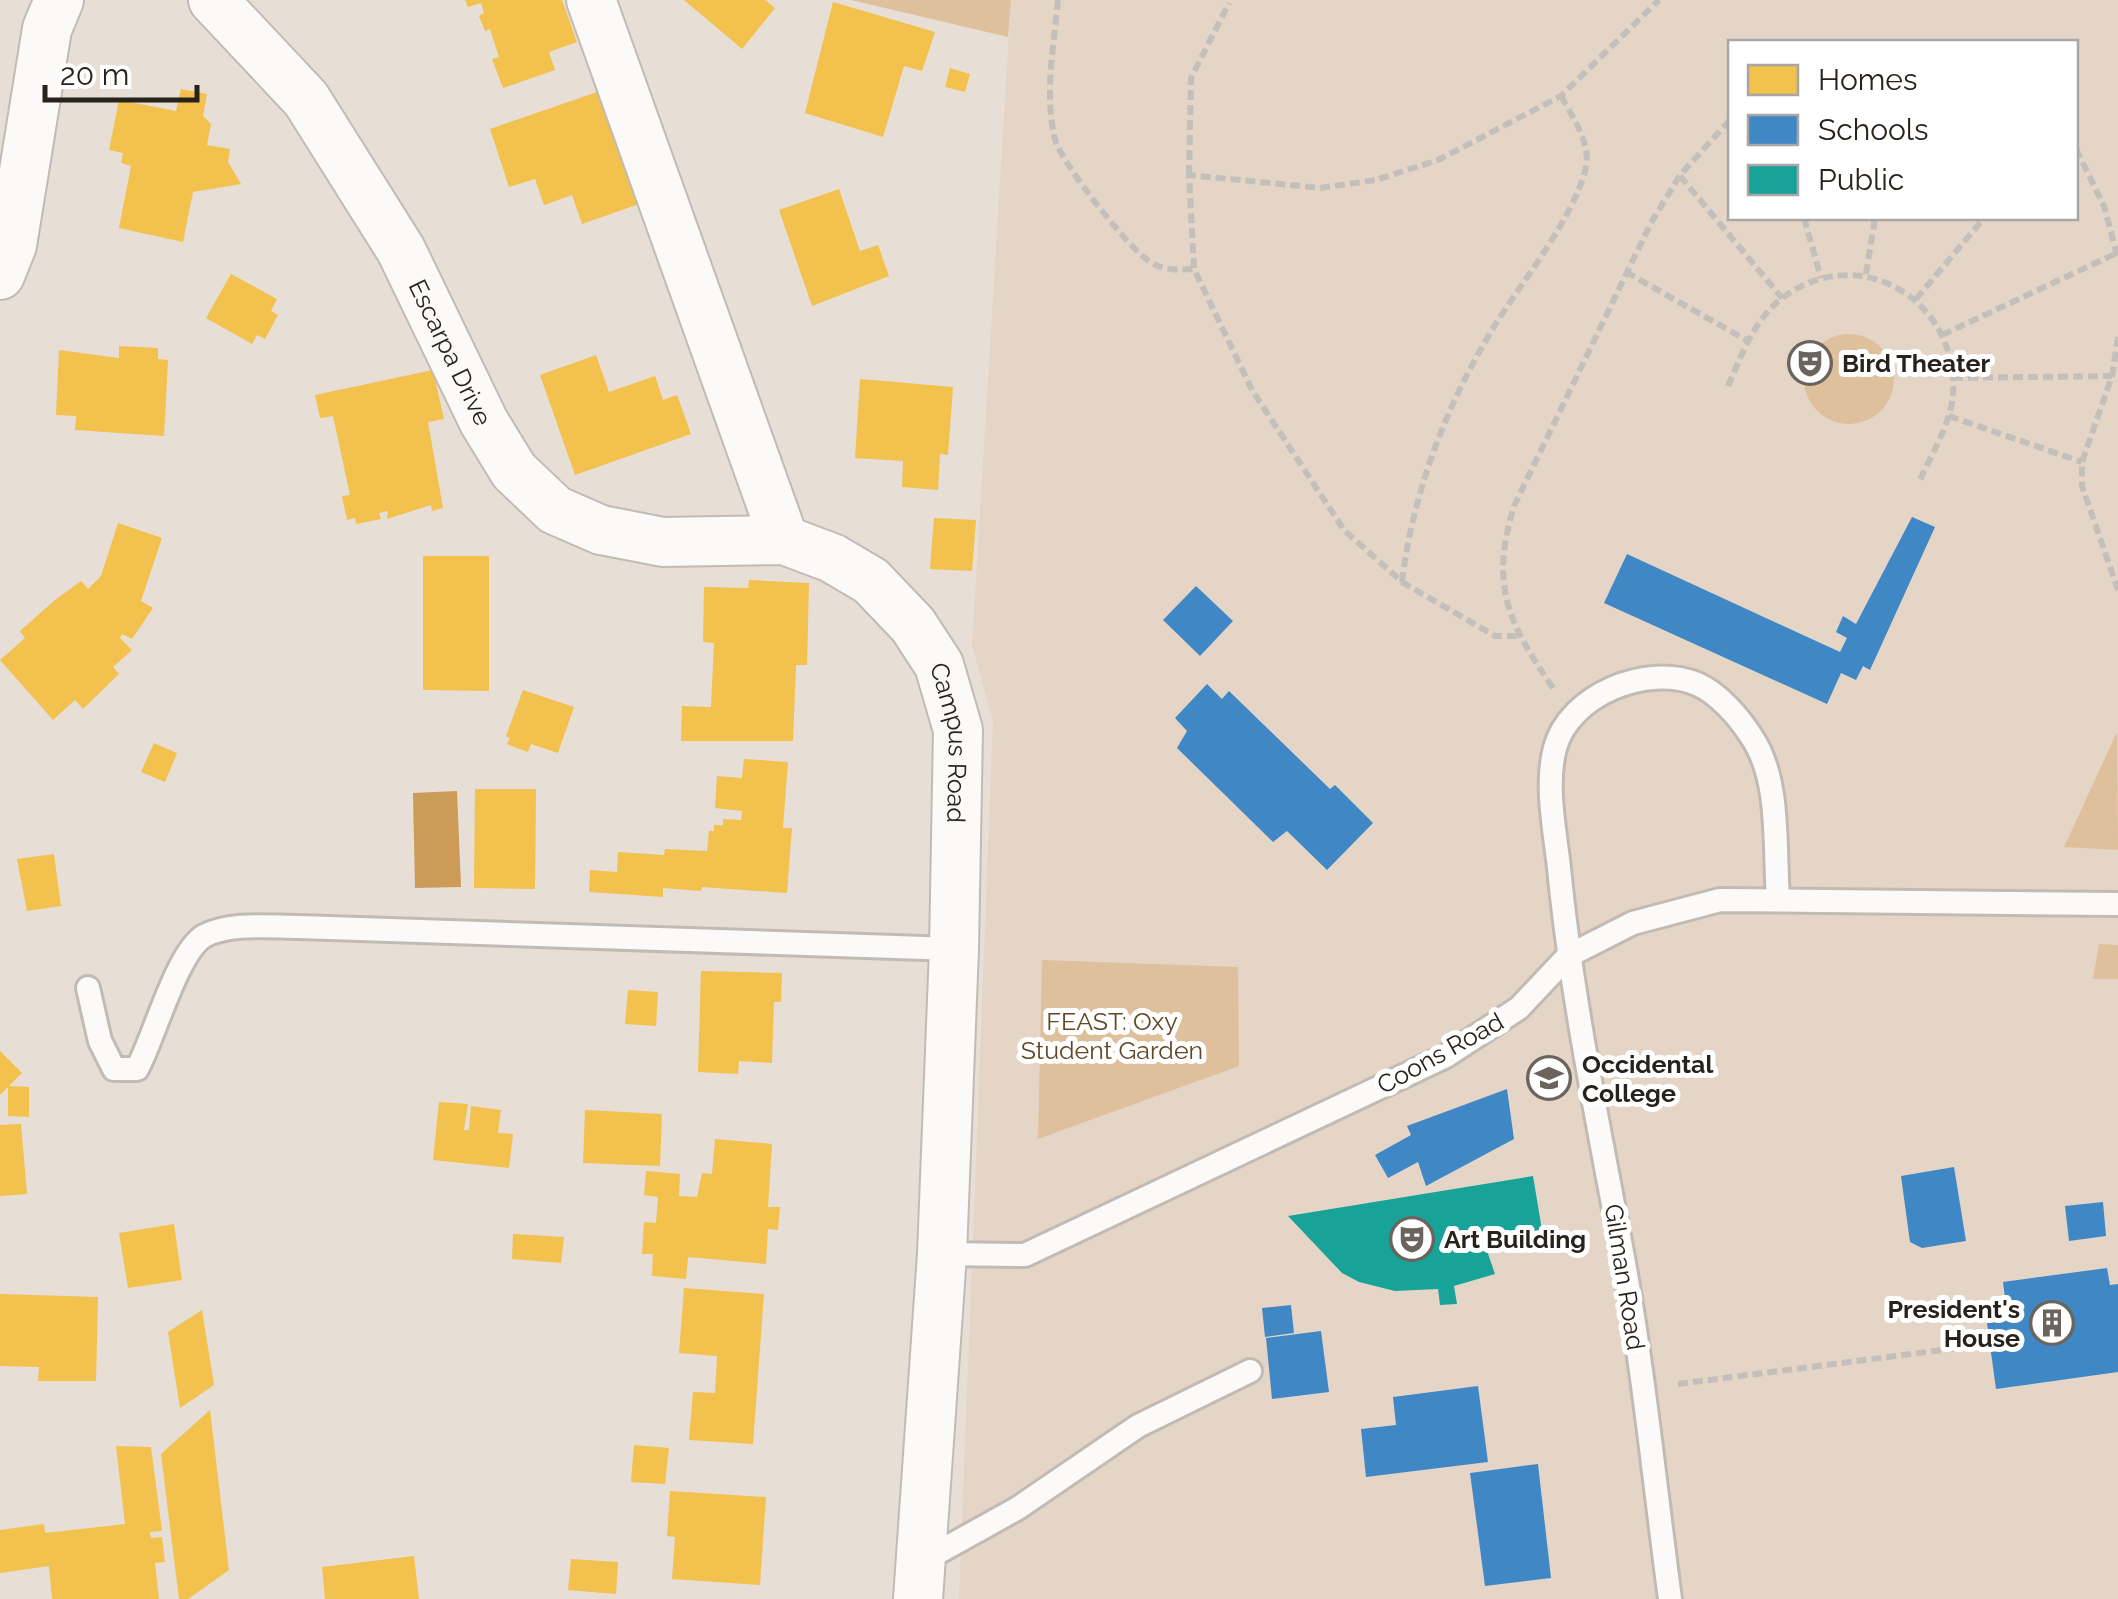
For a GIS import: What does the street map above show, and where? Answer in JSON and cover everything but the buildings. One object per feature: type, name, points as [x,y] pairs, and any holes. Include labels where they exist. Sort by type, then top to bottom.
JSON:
[{"type":"street","points":[[0,275],[12,245],[47,28],[60,0]]},
{"type":"street","name":"Escarpa Drive","points":[[213,0],[306,99],[401,250],[484,422],[514,471],[556,510],[601,530],[662,542],[784,540]]},
{"type":"street","points":[[591,0],[784,540]]},
{"type":"street","name":"Campus Road","points":[[784,540],[832,558],[871,581],[913,625],[938,665],[958,730],[942,1254],[919,1581]]},
{"type":"lane","points":[[1570,714],[1608,689],[1646,679],[1696,684],[1726,706],[1754,739],[1770,784],[1778,898]]},
{"type":"lane","name":"Gilman Road","points":[[1570,714],[1554,749],[1552,807],[1568,956],[1642,1389],[1670,1599]]},
{"type":"lane","name":"Coons Road","points":[[942,1254],[1025,1255],[1377,1089],[1489,1030],[1519,1008],[1568,956],[1633,923],[1720,900],[2118,904]]},
{"type":"lane","points":[[88,988],[100,1041],[114,1069],[136,1069],[154,1039],[184,959],[204,936],[235,928],[299,926],[954,949]]},
{"type":"lane","points":[[919,1581],[1138,1426],[1250,1371]]},
{"type":"path","points":[[1058,0],[1049,92],[1056,143],[1115,227],[1149,262],[1172,270],[1194,269]]},
{"type":"path","points":[[1189,175],[1320,188],[1376,180],[1438,160],[1561,96],[1658,0]]},
{"type":"path","points":[[1228,3],[1191,78],[1189,175],[1194,269],[1252,390],[1344,530],[1402,582],[1495,636],[1517,636]]},
{"type":"path","points":[[1402,582],[1409,525],[1436,444],[1491,332],[1575,198],[1587,163],[1582,136],[1561,96]]},
{"type":"path","points":[[1570,714],[1517,636],[1501,588],[1502,546],[1514,506],[1626,272],[1680,176],[1728,122]]},
{"type":"path","points":[[1942,335],[2118,256],[2104,206],[2078,153]]},
{"type":"path","points":[[1680,176],[1782,298]]},
{"type":"path","points":[[1805,220],[1821,278]]},
{"type":"path","points":[[1866,274],[1875,220]]},
{"type":"path","points":[[1916,298],[1982,220]]},
{"type":"path","points":[[1626,272],[1748,340]]},
{"type":"path","points":[[1728,386],[1748,340],[1782,298],[1821,278],[1866,274],[1916,298],[1942,335],[1953,378],[1949,416],[1920,480]]},
{"type":"path","points":[[2118,337],[2112,376],[2082,462],[2082,486],[2118,590]]},
{"type":"path","points":[[1953,378],[2112,376]]},
{"type":"path","points":[[1949,416],[2082,462]]},
{"type":"path","points":[[1642,1389],[1990,1344]]},
{"type":"shaded area","name":"Occidental College","points":[[1011,0],[2118,0],[2118,1599],[959,1599],[993,721],[972,645]]},
{"type":"shaded area","points":[[457,791],[461,887],[415,888],[413,793]]},
{"type":"green space","points":[[851,0],[1011,0],[1008,37]]},
{"type":"green space","points":[[1849,334],[1881,347],[1894,379],[1881,411],[1849,424],[1817,411],[1804,379],[1817,347]]},
{"type":"green space","points":[[2117,732],[2118,850],[2064,847]]},
{"type":"green space","points":[[2099,944],[2118,945],[2118,979],[2093,979]]},
{"type":"green space","name":"FEAST: Oxy Student Garden","points":[[1042,960],[1238,967],[1239,1066],[1038,1139]]},
{"type":"place","name":"Bird Theater","points":[[1810,363]]},
{"type":"place","name":"Occidental College","points":[[1549,1078]]},
{"type":"place","name":"Art Building","points":[[1412,1239]]},
{"type":"place","name":"President's House","points":[[2052,1323]]}]
